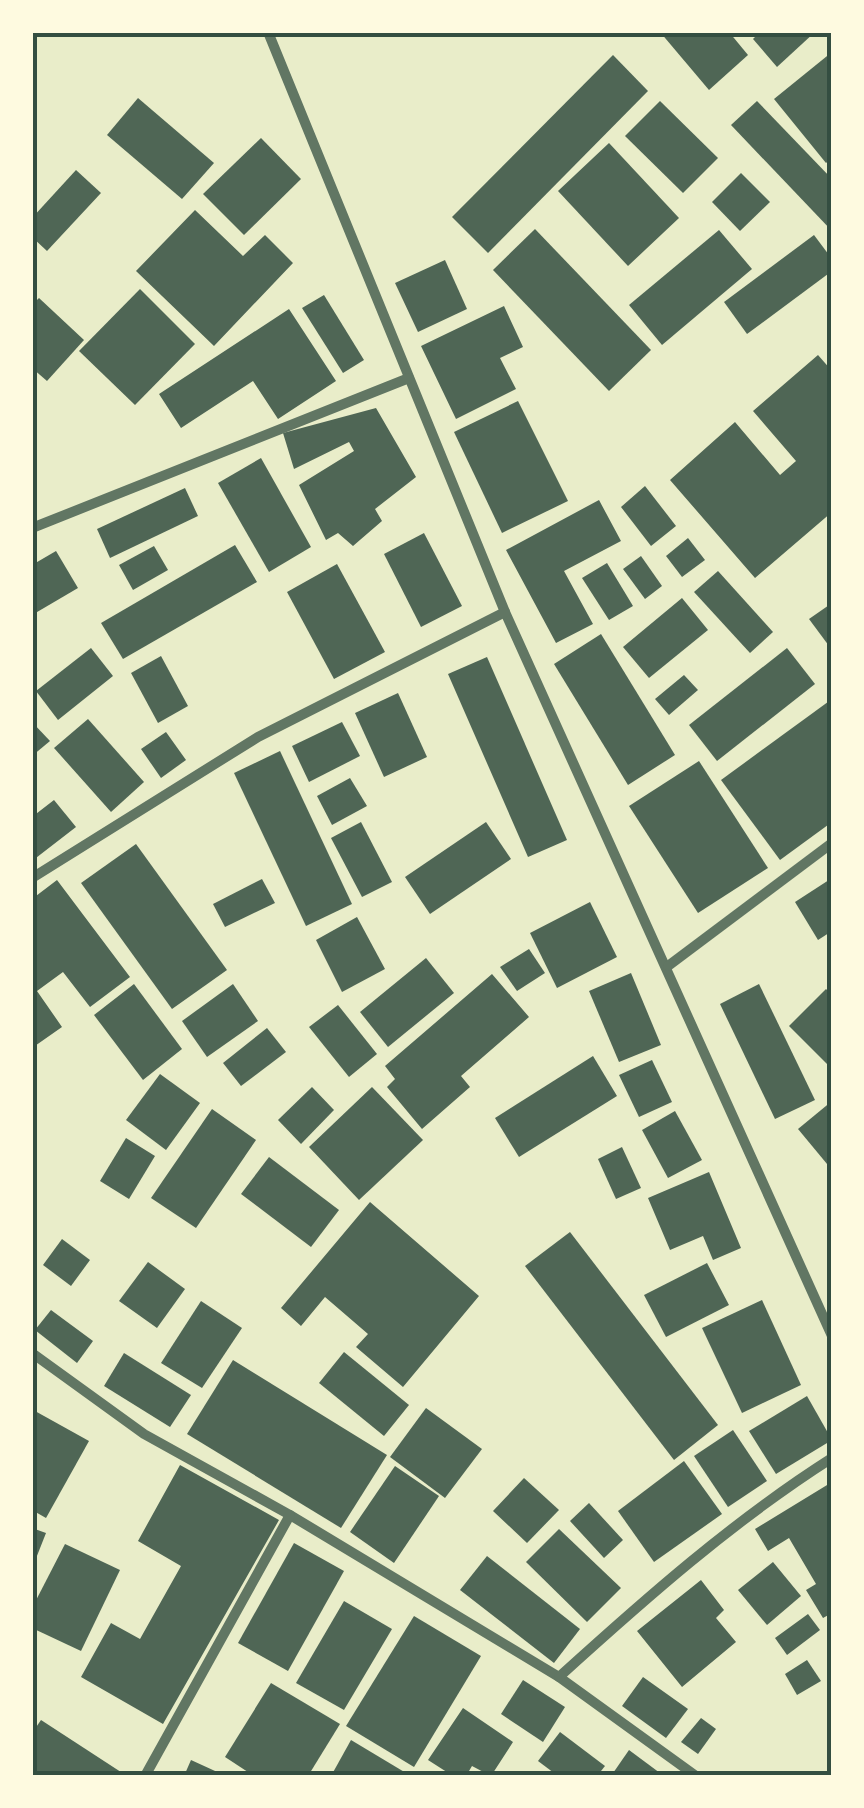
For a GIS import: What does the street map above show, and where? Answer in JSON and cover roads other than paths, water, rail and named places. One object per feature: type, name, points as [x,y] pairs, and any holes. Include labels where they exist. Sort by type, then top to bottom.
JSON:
[{"type":"street","points":[[268,32],[505,612],[832,1336]]},
{"type":"street","points":[[32,528],[408,378]]},
{"type":"street","points":[[32,878],[67,852],[258,737],[505,612]]},
{"type":"street","points":[[668,966],[832,842]]},
{"type":"street","points":[[32,1353],[144,1434],[290,1515],[558,1677],[696,1776]]},
{"type":"street","points":[[558,1677],[652,1592],[789,1485],[832,1458]]},
{"type":"street","points":[[145,1776],[290,1515]]}]
